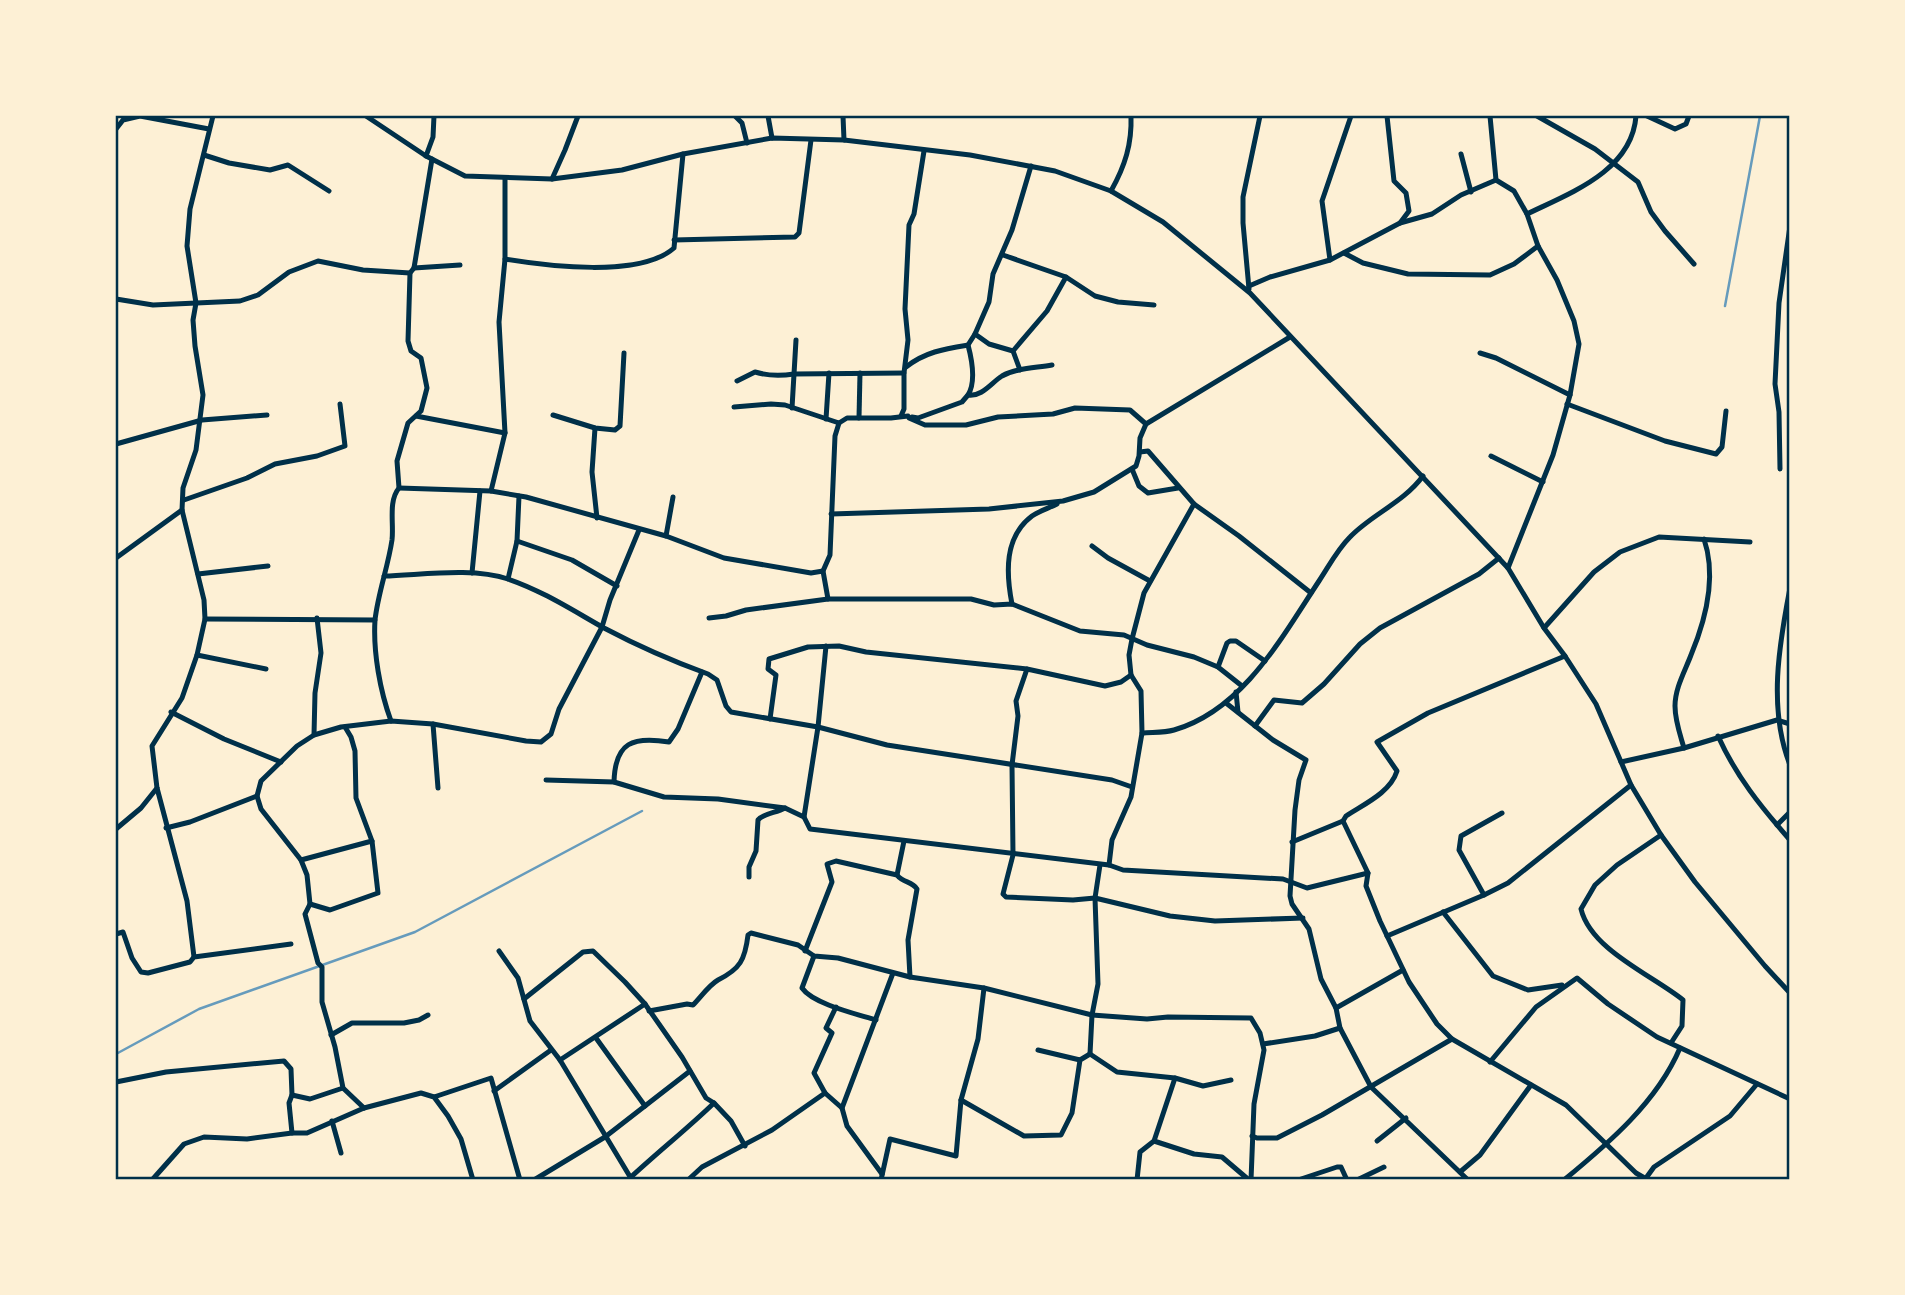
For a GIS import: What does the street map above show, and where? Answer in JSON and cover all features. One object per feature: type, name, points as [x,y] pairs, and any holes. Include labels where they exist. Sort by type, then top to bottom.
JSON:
[{"type":"street","points":[[116,131],[123,120],[139,116],[209,129]]},
{"type":"street","points":[[194,957],[187,901],[166,828],[157,788],[152,746],[182,698],[197,655],[205,619],[204,600],[182,510],[183,488],[196,450],[202,420],[203,395],[194,346],[193,320],[196,303],[187,246],[190,209],[213,116]]},
{"type":"street","points":[[366,116],[429,158],[465,176],[552,179],[622,170],[683,154],[772,138],[844,140],[1055,171],[1111,191],[1163,222],[1250,293],[1508,568],[1544,628],[1596,704],[1632,785],[1661,835],[1695,882],[1790,992]]},
{"type":"street","points":[[391,721],[376,653],[376,620],[392,539],[394,494],[399,488],[397,461],[408,423],[421,411],[422,398],[427,388],[421,358],[409,348],[412,270],[433,137],[433,116]]},
{"type":"street","points":[[552,179],[578,116]]},
{"type":"street","points":[[735,116],[742,123],[747,143]]},
{"type":"street","points":[[768,116],[772,138]]},
{"type":"street","points":[[843,116],[844,140]]},
{"type":"street","points":[[1111,191],[1124,168],[1132,134],[1131,116]]},
{"type":"street","points":[[1250,293],[1242,223],[1243,197],[1260,116]]},
{"type":"street","points":[[1330,260],[1322,201],[1351,116]]},
{"type":"street","points":[[1387,116],[1394,181],[1406,193],[1409,211],[1400,223]]},
{"type":"street","points":[[1493,116],[1496,180]]},
{"type":"street","points":[[1537,116],[1615,162],[1638,182],[1651,212],[1694,264]]},
{"type":"street","points":[[1527,214],[1573,192],[1615,162],[1635,130],[1636,116]]},
{"type":"street","points":[[1647,116],[1675,129],[1686,124],[1689,116]]},
{"type":"street","points":[[674,240],[795,237],[799,233],[811,140]]},
{"type":"street","points":[[904,416],[909,225],[914,214],[925,151]]},
{"type":"street","points":[[505,259],[572,268],[602,267],[650,261],[669,253],[674,248],[683,154]]},
{"type":"street","points":[[1461,154],[1471,192]]},
{"type":"street","points":[[204,155],[229,163],[270,170],[288,165],[330,191]]},
{"type":"street","points":[[734,407],[771,404],[839,422],[847,418],[918,418],[962,402],[973,387],[968,345],[989,302],[993,274],[1003,254],[1031,166]]},
{"type":"street","points":[[491,491],[505,433],[499,321],[505,259],[505,178]]},
{"type":"street","points":[[1249,286],[1270,277],[1330,260],[1400,223],[1432,214],[1461,195],[1496,180]]},
{"type":"street","points":[[1496,180],[1514,191],[1527,214],[1538,246],[1557,280],[1579,344],[1570,395],[1543,482],[1508,568]]},
{"type":"street","points":[[1780,470],[1779,412],[1775,384],[1779,313],[1790,226]]},
{"type":"street","points":[[1344,253],[1363,264],[1408,274],[1490,275],[1514,264],[1538,246]]},
{"type":"street","points":[[1003,254],[1066,277],[1095,296],[1154,305]]},
{"type":"street","points":[[116,299],[153,305],[240,301],[258,295],[289,272],[318,261],[363,270],[412,270],[460,265]]},
{"type":"street","points":[[1013,351],[1047,311],[1066,277]]},
{"type":"street","points":[[1779,313],[1790,315]]},
{"type":"street","points":[[975,334],[989,344],[1013,351]]},
{"type":"street","points":[[1012,604],[1008,566],[1011,544],[1032,516],[1063,501],[1094,492],[1136,466],[1140,438],[1146,424],[1290,337]]},
{"type":"street","points":[[792,408],[796,340]]},
{"type":"street","points":[[737,381],[755,372],[766,376],[905,370],[918,358],[929,353],[968,345]]},
{"type":"street","points":[[1013,351],[1020,370]]},
{"type":"street","points":[[553,415],[595,428],[615,430],[620,426],[624,353]]},
{"type":"street","points":[[1480,353],[1496,358],[1570,395]]},
{"type":"street","points":[[968,395],[981,393],[1004,374],[1052,365]]},
{"type":"street","points":[[826,419],[829,373]]},
{"type":"street","points":[[859,418],[860,373]]},
{"type":"street","points":[[184,500],[247,478],[275,464],[317,456],[345,446],[340,404]]},
{"type":"street","points":[[1567,404],[1665,441],[1716,454],[1722,447],[1726,411]]},
{"type":"street","points":[[904,416],[925,425],[966,425],[998,417],[1053,414],[1075,408],[1130,410],[1146,424]]},
{"type":"street","points":[[116,444],[202,420],[267,415]]},
{"type":"street","points":[[416,416],[505,433]]},
{"type":"street","points":[[828,599],[823,571],[830,555],[835,436],[839,422]]},
{"type":"street","points":[[595,428],[592,472],[597,518]]},
{"type":"street","points":[[1140,452],[1148,451],[1194,504],[1311,593]]},
{"type":"street","points":[[1491,456],[1543,482]]},
{"type":"street","points":[[1132,468],[1139,486],[1148,493],[1178,488]]},
{"type":"street","points":[[1142,733],[1171,732],[1214,713],[1226,703],[1265,661],[1350,537],[1371,519],[1405,497],[1423,476]]},
{"type":"street","points":[[399,488],[491,491],[519,496],[666,536],[724,558],[811,573],[823,571]]},
{"type":"street","points":[[472,573],[480,491]]},
{"type":"street","points":[[508,579],[517,541],[519,496]]},
{"type":"street","points":[[666,536],[673,497]]},
{"type":"street","points":[[831,514],[989,509],[1063,501]]},
{"type":"street","points":[[1109,866],[1112,840],[1130,797],[1142,733],[1141,691],[1131,675],[1129,655],[1132,639],[1144,593],[1194,504]]},
{"type":"street","points":[[116,558],[182,510]]},
{"type":"street","points":[[364,1108],[343,1088],[322,1002],[322,967],[318,963],[305,914],[310,904],[307,875],[301,860],[261,809],[257,796],[261,781],[297,746],[314,735],[345,727],[391,721],[433,724],[526,741],[541,742],[547,739],[559,709],[602,627],[639,530]]},
{"type":"street","points":[[1544,628],[1594,572],[1620,552],[1658,537],[1750,542]]},
{"type":"street","points":[[1684,748],[1676,724],[1675,706],[1680,684],[1704,624],[1709,587],[1704,539]]},
{"type":"street","points":[[517,541],[572,560],[617,586]]},
{"type":"street","points":[[1092,546],[1150,581]]},
{"type":"street","points":[[1255,726],[1275,700],[1302,703],[1360,644],[1380,628],[1479,574],[1499,558]]},
{"type":"street","points":[[198,574],[268,566]]},
{"type":"street","points":[[384,576],[472,573],[508,579],[561,602],[646,650],[717,680],[726,706],[731,712],[818,727],[887,745],[1112,780],[1132,788]]},
{"type":"street","points":[[1790,587],[1778,666],[1777,720],[1790,765]]},
{"type":"street","points":[[709,618],[828,599],[971,599],[994,605],[1012,604],[1080,631],[1124,635],[1194,657],[1218,667],[1242,686]]},
{"type":"street","points":[[314,735],[314,693],[321,653],[317,618]]},
{"type":"street","points":[[205,619],[376,620]]},
{"type":"street","points":[[1218,667],[1230,641],[1236,641],[1265,661]]},
{"type":"street","points":[[804,817],[811,785],[826,646]]},
{"type":"street","points":[[769,719],[776,675],[768,669],[769,659],[808,647],[839,646],[929,660],[1027,669],[1105,686],[1124,681],[1131,675]]},
{"type":"street","points":[[197,655],[266,669]]},
{"type":"street","points":[[1292,842],[1343,821],[1394,780],[1397,771],[1377,742],[1428,713],[1565,656]]},
{"type":"street","points":[[1027,669],[1016,701],[1018,716],[1012,765],[1013,855],[1003,894],[1006,897],[1073,900],[1095,898],[1170,916],[1203,920],[1303,918]]},
{"type":"street","points":[[614,782],[616,759],[632,741],[649,738],[669,742],[678,729],[702,672]]},
{"type":"street","points":[[1124,681],[1141,691]]},
{"type":"street","points":[[1236,692],[1238,712]]},
{"type":"street","points":[[1226,703],[1306,760],[1299,780],[1292,842],[1292,904],[1309,929],[1321,979],[1336,1008],[1340,1028],[1371,1087],[1468,1180]]},
{"type":"street","points":[[171,712],[224,739],[281,762]]},
{"type":"street","points":[[1621,762],[1684,748],[1777,720],[1790,724]]},
{"type":"street","points":[[433,724],[438,788]]},
{"type":"street","points":[[310,904],[330,910],[378,893],[372,841],[356,798],[355,751],[352,737],[345,727]]},
{"type":"street","points":[[1718,736],[1738,776],[1790,839]]},
{"type":"street","points":[[546,780],[614,782],[664,797],[718,799],[785,808],[804,817],[810,829],[1109,866],[1123,870],[1283,878],[1307,888],[1368,873]]},
{"type":"street","points":[[1387,936],[1508,883],[1632,785]]},
{"type":"street","points":[[116,829],[141,808],[157,788]]},
{"type":"street","points":[[166,828],[190,822],[257,796]]},
{"type":"street","points":[[749,877],[749,867],[756,851],[758,820],[785,808]]},
{"type":"street","points":[[1777,825],[1790,812]]},
{"type":"street","points":[[1484,895],[1459,850],[1458,843],[1461,836],[1502,813]]},
{"type":"street","points":[[1343,821],[1368,873],[1366,886]]},
{"type":"street","points":[[1661,835],[1595,885],[1581,909],[1590,928],[1609,949],[1683,1000],[1682,1026],[1671,1043]]},
{"type":"street","points":[[301,860],[372,841]]},
{"type":"street","points":[[897,874],[904,841]]},
{"type":"street","points":[[805,951],[832,882],[827,864],[836,862],[897,874],[917,889],[908,940],[910,977]]},
{"type":"street","points":[[1090,1054],[1092,1015],[1098,984],[1095,898],[1100,865]]},
{"type":"street","points":[[1283,878],[1290,868]]},
{"type":"street","points":[[1353,876],[1366,886],[1403,970],[1437,1024],[1452,1040],[1566,1105],[1636,1173],[1647,1179],[1654,1167],[1730,1116],[1757,1084]]},
{"type":"street","points":[[1443,912],[1493,976],[1528,990],[1566,985]]},
{"type":"street","points":[[116,934],[123,932],[132,958],[141,972],[148,973],[190,962],[194,957],[291,944]]},
{"type":"street","points":[[649,1011],[693,1005],[717,980],[723,979],[743,960],[749,934],[798,945],[814,956],[838,958],[910,977],[984,988],[1092,1015],[1147,1019],[1181,1016],[1251,1018],[1263,1044],[1252,1136],[1250,1180]]},
{"type":"street","points":[[499,951],[518,978],[530,1021],[560,1060],[631,1179],[713,1103]]},
{"type":"street","points":[[524,999],[583,952],[593,951],[645,1004],[706,1098],[731,1121],[746,1146]]},
{"type":"street","points":[[814,956],[802,988],[806,993],[836,1007],[876,1020]]},
{"type":"street","points":[[1336,1008],[1403,970]]},
{"type":"street","points":[[842,1108],[893,973]]},
{"type":"street","points":[[1490,1062],[1536,1007],[1577,978],[1608,1004],[1657,1037],[1790,1099]]},
{"type":"street","points":[[882,1177],[890,1139],[956,1156],[961,1100],[978,1039],[984,988]]},
{"type":"street","points":[[560,1060],[645,1004]]},
{"type":"street","points":[[836,1007],[826,1028],[832,1033],[814,1073],[825,1093],[842,1108],[847,1126],[882,1177]]},
{"type":"street","points":[[331,1035],[352,1023],[404,1023],[428,1015]]},
{"type":"street","points":[[1263,1044],[1315,1036],[1340,1028]]},
{"type":"street","points":[[596,1038],[645,1106]]},
{"type":"street","points":[[1252,1136],[1277,1138],[1452,1040]]},
{"type":"street","points":[[1564,1180],[1606,1144],[1654,1094],[1680,1048]]},
{"type":"street","points":[[494,1091],[551,1050]]},
{"type":"street","points":[[1038,1050],[1080,1060],[1090,1054]]},
{"type":"street","points":[[1090,1054],[1117,1072],[1175,1078],[1203,1086],[1231,1080]]},
{"type":"street","points":[[961,1100],[1024,1136],[1060,1135],[1072,1113],[1080,1060]]},
{"type":"street","points":[[116,1082],[166,1072],[285,1061],[291,1069],[292,1095],[289,1102],[292,1133]]},
{"type":"street","points":[[534,1180],[606,1137],[690,1070]]},
{"type":"street","points":[[152,1180],[184,1143],[204,1137],[247,1139],[307,1133],[364,1108],[421,1093],[434,1097],[491,1078],[520,1180]]},
{"type":"street","points":[[1137,1180],[1140,1152],[1154,1142],[1175,1078]]},
{"type":"street","points":[[1460,1172],[1480,1154],[1531,1085]]},
{"type":"street","points":[[292,1095],[310,1099],[343,1088]]},
{"type":"street","points":[[688,1180],[702,1167],[746,1146],[801,1112],[825,1093]]},
{"type":"street","points":[[434,1097],[461,1139],[472,1180]]},
{"type":"street","points":[[1377,1141],[1406,1118]]},
{"type":"street","points":[[332,1121],[341,1153]]},
{"type":"street","points":[[1154,1142],[1194,1154],[1222,1157],[1250,1180]]},
{"type":"street","points":[[1298,1180],[1341,1167],[1347,1180]]},
{"type":"street","points":[[1357,1180],[1384,1167]]},
{"type":"street","points":[[1632,1180],[1636,1173]]},
{"type":"waterway","points":[[1725,306],[1760,116]]},
{"type":"waterway","points":[[116,1054],[199,1009],[415,932],[642,811]]}]
